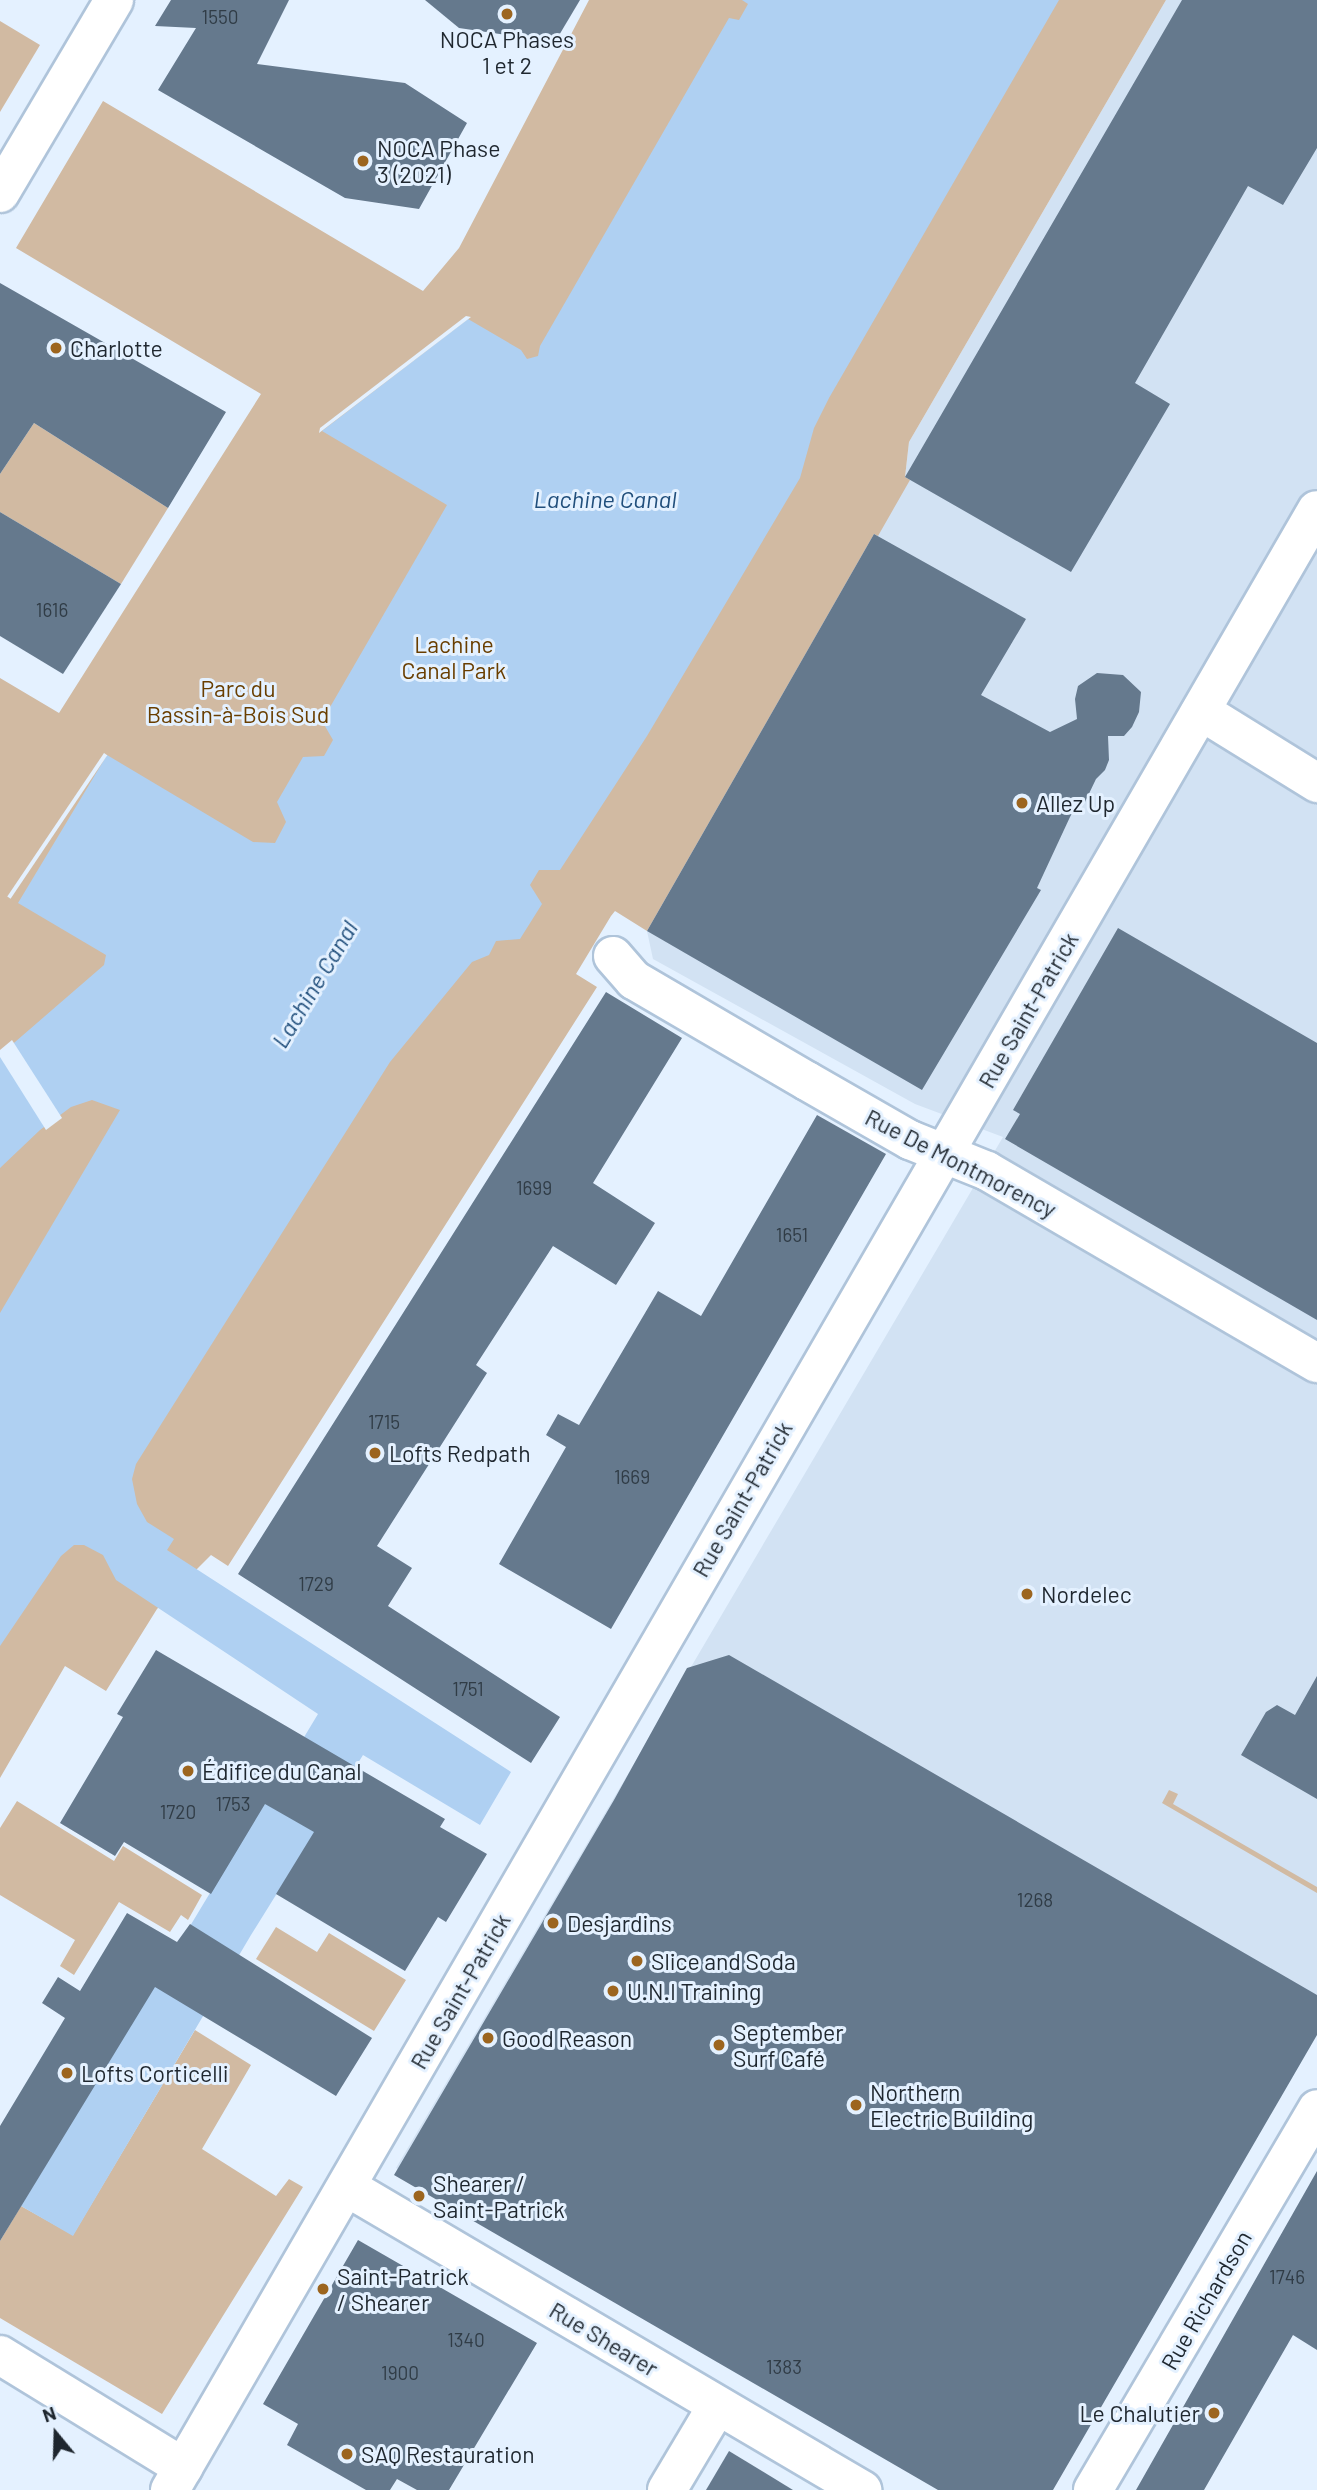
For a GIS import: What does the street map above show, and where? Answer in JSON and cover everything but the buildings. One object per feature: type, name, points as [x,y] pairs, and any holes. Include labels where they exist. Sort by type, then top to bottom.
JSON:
[{"type":"street","points":[[0,193],[114,0]]},
{"type":"street","name":"Rue Saint-Patrick","points":[[176,2479],[1317,510]]},
{"type":"street","points":[[1201,711],[1317,783]]},
{"type":"street","name":"Rue De Montmorency","points":[[613,956],[634,980],[899,1134],[987,1171],[1317,1363]]},
{"type":"street","name":"Rue Richardson","points":[[1093,2490],[1317,2109]]},
{"type":"street","name":"Rue Shearer","points":[[347,2187],[862,2490]]},
{"type":"street","points":[[0,2355],[176,2479]]},
{"type":"street","points":[[667,2490],[717,2406]]},
{"type":"shaded area","points":[[1166,0],[1317,0],[1317,2029],[947,2490],[396,2168],[1003,1137],[915,1104],[653,959],[647,931],[905,477],[909,442]]},
{"type":"green space","name":"Lachine Canal Park","points":[[589,0],[1166,0],[909,442],[905,477],[910,480],[878,536],[874,534],[647,931],[615,911],[611,916],[576,974],[597,987],[228,1566],[211,1555],[157,1609],[106,1691],[65,1666],[0,1778],[0,678],[59,713],[261,394],[16,248],[103,101],[423,291],[459,248]]},
{"type":"green space","points":[[0,21],[40,45],[0,112]]},
{"type":"green space","points":[[34,423],[168,508],[121,584],[0,512],[0,474]]},
{"type":"green space","points":[[1169,1790],[1178,1794],[1173,1804],[1317,1887],[1317,1893],[1162,1803]]},
{"type":"green space","points":[[17,1801],[114,1861],[123,1846],[202,1895],[188,1920],[181,1915],[170,1932],[119,1902],[74,1975],[60,1966],[75,1940],[0,1895],[0,1828]]},
{"type":"green space","points":[[276,1927],[317,1952],[329,1933],[406,1980],[374,2031],[256,1959]]},
{"type":"green space","points":[[195,2030],[251,2065],[202,2149],[276,2196],[289,2179],[303,2187],[162,2414],[0,2318],[0,2241],[21,2206],[73,2235]]},
{"type":"water","name":"Lachine Canal","points":[[742,0],[1059,0],[829,398],[814,428],[800,478],[647,736],[560,870],[539,870],[530,885],[542,904],[520,939],[496,941],[489,955],[472,962],[390,1062],[136,1464],[132,1479],[137,1504],[147,1522],[174,1539],[167,1550],[511,1772],[480,1825],[363,1755],[251,1935],[73,2236],[21,2206],[318,1714],[116,1580],[103,1555],[84,1545],[74,1545],[61,1556],[0,1646],[0,1313],[120,1110],[92,1100],[71,1107],[40,1130],[0,1168],[0,1055],[104,965],[106,955],[18,903],[107,755],[253,842],[275,843],[286,822],[277,802],[303,757],[324,756],[333,740],[322,721],[447,505],[322,431],[468,319],[521,350],[527,359],[538,356],[540,346],[729,18],[739,20],[748,4]]},
{"type":"pier","points":[[466,316],[471,317],[319,433],[320,428]]},
{"type":"pier","points":[[104,753],[107,755],[11,899],[7,896]]},
{"type":"pier","points":[[12,1040],[62,1118],[46,1130],[0,1057],[0,1050]]},
{"type":"place","name":"NOCA Phases 1 et 2","points":[[507,14]]},
{"type":"place","name":"NOCA Phase 3 (2021)","points":[[363,161]]},
{"type":"place","name":"Charlotte","points":[[56,348]]},
{"type":"place","name":"Allez Up","points":[[1022,803]]},
{"type":"place","name":"Lofts Redpath","points":[[375,1453]]},
{"type":"place","name":"Nordelec","points":[[1027,1594]]},
{"type":"place","name":"Édifice du Canal","points":[[188,1771]]},
{"type":"place","name":"Desjardins","points":[[553,1923]]},
{"type":"place","name":"Slice and Soda","points":[[637,1961]]},
{"type":"place","name":"U.N.I Training","points":[[613,1991]]},
{"type":"place","name":"Good Reason","points":[[488,2038]]},
{"type":"place","name":"September Surf Café","points":[[719,2045]]},
{"type":"place","name":"Lofts Corticelli","points":[[67,2073]]},
{"type":"place","name":"Northern Electric Building","points":[[856,2105]]},
{"type":"place","name":"Shearer / Saint-Patrick","points":[[419,2196]]},
{"type":"place","name":"Saint-Patrick / Shearer","points":[[323,2289]]},
{"type":"place","name":"Le Chalutier","points":[[1214,2413]]},
{"type":"place","name":"SAQ Restauration","points":[[347,2454]]},
{"type":"park label","name":"Parc du Bassin-à-Bois Sud","points":[[238,701]]}]
